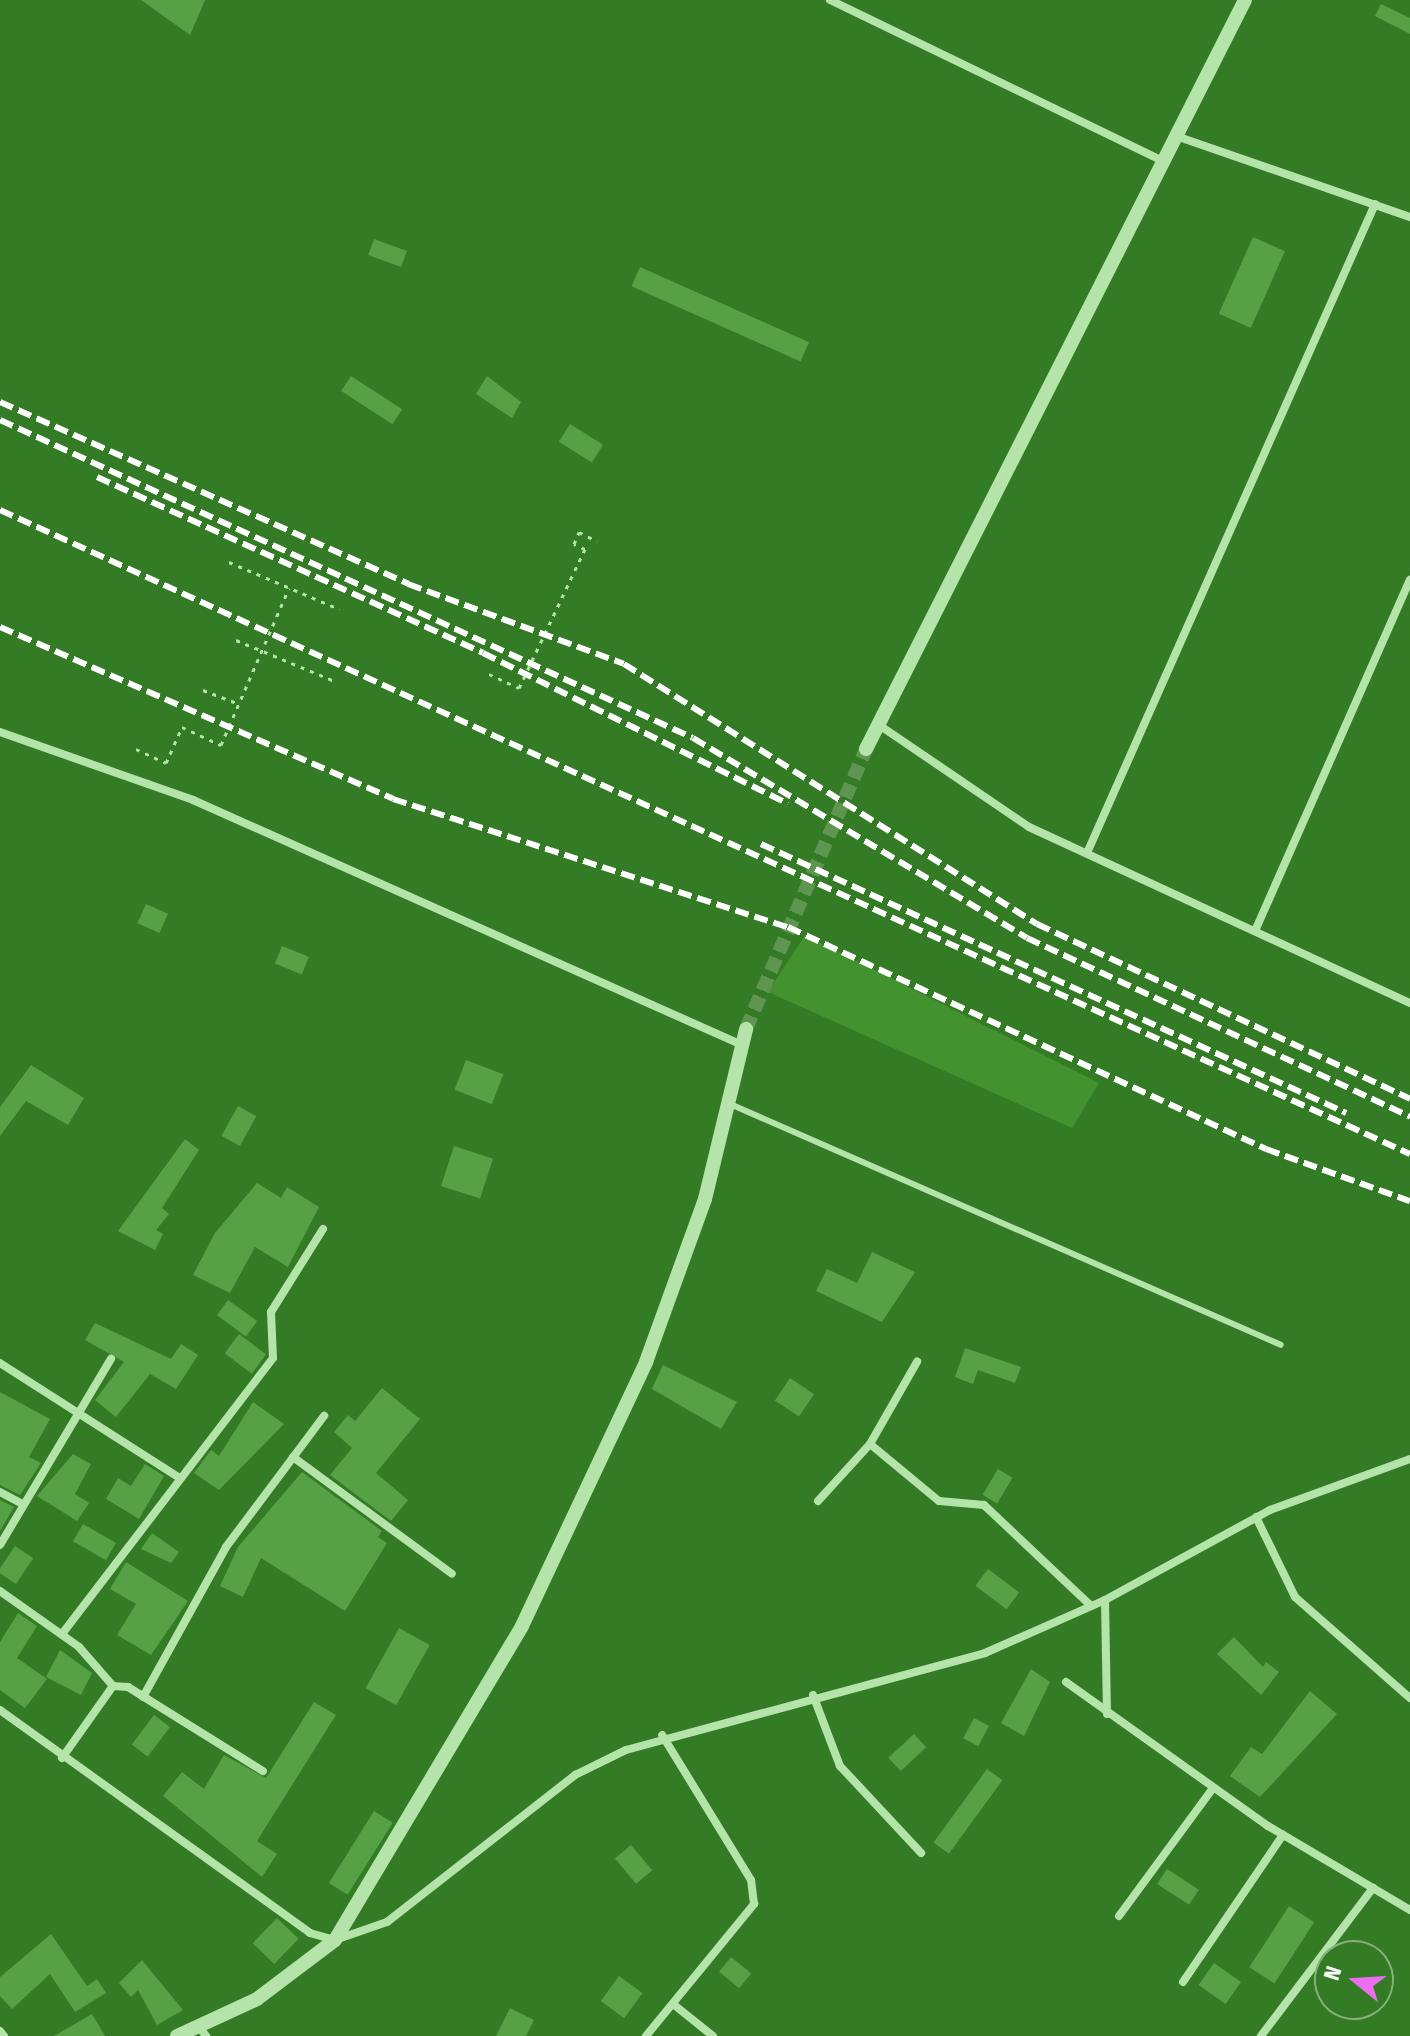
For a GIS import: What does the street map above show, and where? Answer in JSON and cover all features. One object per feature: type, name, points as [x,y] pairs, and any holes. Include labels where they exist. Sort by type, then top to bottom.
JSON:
[{"type":"street","points":[[830,0],[1163,161]]},
{"type":"street","points":[[866,749],[1245,0]]},
{"type":"street","points":[[1176,136],[1410,217]]},
{"type":"street","points":[[1087,853],[1375,204]]},
{"type":"street","points":[[1255,931],[1410,580]]},
{"type":"street","points":[[879,725],[1029,827],[1410,1003]]},
{"type":"street","points":[[0,732],[193,800],[742,1045]]},
{"type":"street","points":[[335,1940],[529,1612],[646,1362],[730,1104],[746,1029]]},
{"type":"street","points":[[62,1634],[273,1358],[271,1312],[323,1229]]},
{"type":"street","points":[[0,1545],[78,1409],[111,1359]]},
{"type":"street","points":[[818,1501],[870,1444],[917,1362]]},
{"type":"street","points":[[0,1363],[78,1409],[180,1478]]},
{"type":"street","points":[[143,1697],[226,1547],[324,1416]]},
{"type":"street","points":[[870,1444],[939,1501],[984,1505],[1090,1605]]},
{"type":"street","points":[[293,1457],[452,1574]]},
{"type":"street","points":[[177,2036],[202,2031],[257,1999],[335,1940],[387,1922],[575,1775],[662,1735],[985,1653],[1105,1600],[1256,1517],[1410,1459]]},
{"type":"street","points":[[0,1492],[23,1504]]},
{"type":"street","points":[[1256,1517],[1295,1597],[1410,1698]]},
{"type":"street","points":[[0,1591],[62,1634],[113,1686],[143,1697],[263,1771]]},
{"type":"street","points":[[1105,1600],[1107,1714]]},
{"type":"street","points":[[1066,1682],[1107,1714],[1283,1835],[1410,1910]]},
{"type":"street","points":[[62,1758],[113,1686]]},
{"type":"street","points":[[813,1695],[840,1766],[921,1853]]},
{"type":"street","points":[[2,1716],[310,1933],[335,1940]]},
{"type":"street","points":[[646,2036],[751,1914],[755,1892],[662,1735]]},
{"type":"street","points":[[1119,1916],[1213,1788]]},
{"type":"street","points":[[1183,1982],[1283,1835]]},
{"type":"street","points":[[1264,2035],[1373,1888]]},
{"type":"street","points":[[673,2004],[713,2036]]},
{"type":"street","points":[[0,2031],[4,2036]]},
{"type":"lane","points":[[730,1104],[1281,1345]]},
{"type":"path","points":[[489,674],[519,688],[585,549],[574,544],[579,532],[597,541]]},
{"type":"path","points":[[229,562],[339,609]]},
{"type":"path","points":[[136,749],[166,763],[182,727],[221,745],[289,588]]},
{"type":"path","points":[[236,640],[337,682]]},
{"type":"path","points":[[203,690],[239,704]]},
{"type":"green space","points":[[805,935],[1099,1083],[1072,1128],[768,992]]},
{"type":"building","points":[[141,0],[205,0],[190,35]]},
{"type":"building","points":[[1381,4],[1410,18],[1410,34],[1375,16]]},
{"type":"building","points":[[1253,237],[1285,251],[1251,328],[1219,314]]},
{"type":"building","points":[[374,239],[407,251],[401,267],[368,255]]},
{"type":"building","points":[[640,267],[809,342],[800,361],[631,286]]},
{"type":"building","points":[[351,376],[402,409],[392,424],[341,391]]},
{"type":"building","points":[[487,376],[521,402],[512,418],[476,394]]},
{"type":"building","points":[[570,424],[603,445],[592,462],[559,442]]},
{"type":"building","points":[[146,904],[168,914],[159,933],[137,923]]},
{"type":"building","points":[[282,946],[309,957],[302,974],[275,964]]},
{"type":"building","points":[[466,1060],[503,1074],[492,1104],[455,1090]]},
{"type":"building","points":[[31,1065],[84,1098],[68,1125],[26,1101],[0,1136],[0,1107]]},
{"type":"building","points":[[238,1106],[256,1116],[240,1146],[222,1136]]},
{"type":"building","points":[[185,1139],[199,1150],[162,1208],[169,1214],[156,1230],[163,1234],[155,1250],[118,1231]]},
{"type":"building","points":[[454,1146],[493,1159],[480,1199],[441,1186]]},
{"type":"building","points":[[257,1183],[281,1198],[287,1187],[319,1207],[288,1267],[255,1247],[230,1293],[193,1275],[215,1233]]},
{"type":"building","points":[[872,1252],[915,1272],[882,1322],[816,1291],[827,1269],[857,1283]]},
{"type":"building","points":[[228,1300],[257,1321],[246,1337],[217,1315]]},
{"type":"building","points":[[95,1323],[171,1359],[181,1344],[198,1355],[176,1389],[150,1374],[116,1417],[95,1400],[124,1362],[85,1340]]},
{"type":"building","points":[[239,1334],[266,1354],[252,1374],[225,1353]]},
{"type":"building","points":[[965,1348],[1021,1367],[1015,1383],[978,1370],[973,1384],[955,1377]]},
{"type":"building","points":[[663,1365],[737,1402],[721,1429],[652,1389]]},
{"type":"building","points":[[790,1378],[814,1394],[799,1417],[775,1400]]},
{"type":"building","points":[[382,1388],[420,1419],[376,1473],[408,1500],[391,1521],[330,1475],[352,1448],[334,1432],[348,1415],[355,1421]]},
{"type":"building","points":[[0,1392],[50,1419],[29,1457],[41,1463],[20,1495],[0,1485]]},
{"type":"building","points":[[253,1402],[284,1424],[219,1490],[194,1473],[211,1450],[219,1456]]},
{"type":"building","points":[[73,1454],[91,1464],[75,1494],[89,1503],[77,1521],[37,1496]]},
{"type":"building","points":[[145,1464],[164,1476],[139,1519],[106,1499],[118,1478],[131,1486]]},
{"type":"building","points":[[998,1469],[1013,1478],[997,1503],[983,1495]]},
{"type":"building","points":[[302,1472],[382,1531],[378,1537],[387,1543],[345,1611],[261,1558],[243,1597],[220,1586],[238,1547]]},
{"type":"building","points":[[0,1500],[14,1507],[0,1531]]},
{"type":"building","points":[[83,1524],[116,1543],[106,1560],[73,1541]]},
{"type":"building","points":[[152,1533],[179,1552],[171,1563],[141,1549]]},
{"type":"building","points":[[15,1546],[33,1558],[16,1584],[0,1573],[0,1568]]},
{"type":"building","points":[[126,1562],[188,1601],[151,1655],[117,1635],[136,1604],[110,1589]]},
{"type":"building","points":[[988,1569],[1019,1592],[1007,1609],[975,1586]]},
{"type":"building","points":[[18,1613],[37,1626],[17,1658],[47,1679],[25,1708],[0,1690],[0,1642]]},
{"type":"building","points":[[399,1628],[430,1645],[396,1705],[366,1688]]},
{"type":"building","points":[[1234,1637],[1263,1667],[1266,1662],[1279,1672],[1261,1695],[1217,1654]]},
{"type":"building","points":[[60,1650],[92,1673],[81,1695],[46,1677]]},
{"type":"building","points":[[1031,1669],[1050,1682],[1024,1736],[1001,1723]]},
{"type":"building","points":[[1310,1691],[1337,1714],[1260,1797],[1230,1776],[1251,1747],[1262,1754]]},
{"type":"building","points":[[314,1702],[336,1715],[257,1841],[277,1854],[262,1877],[163,1796],[182,1772],[204,1789],[224,1755],[266,1778]]},
{"type":"building","points":[[154,1715],[170,1727],[148,1757],[132,1745]]},
{"type":"building","points":[[974,1718],[989,1726],[978,1746],[963,1738]]},
{"type":"building","points":[[914,1734],[926,1747],[901,1771],[888,1758]]},
{"type":"building","points":[[987,1769],[1002,1780],[949,1854],[934,1843]]},
{"type":"building","points":[[374,1811],[393,1823],[348,1895],[329,1883]]},
{"type":"building","points":[[631,1845],[652,1870],[636,1884],[615,1858]]},
{"type":"building","points":[[1167,1869],[1199,1890],[1189,1905],[1157,1884]]},
{"type":"building","points":[[1289,1906],[1314,1922],[1274,1984],[1249,1967]]},
{"type":"building","points":[[277,1918],[299,1939],[274,1964],[253,1943]]},
{"type":"building","points":[[51,1934],[87,1986],[97,1979],[106,1993],[75,2012],[50,1974],[12,2009],[0,1996],[0,1977]]},
{"type":"building","points":[[731,1957],[751,1973],[739,1988],[719,1972]]},
{"type":"building","points":[[142,1960],[183,2010],[157,2025],[138,1990],[131,1997],[119,1983]]},
{"type":"building","points":[[1214,1963],[1241,1982],[1226,2004],[1199,1985]]},
{"type":"building","points":[[619,1976],[642,1993],[624,2018],[601,2001]]},
{"type":"building","points":[[510,2008],[534,2020],[526,2036],[496,2036]]},
{"type":"building","points":[[92,2014],[105,2036],[54,2036]]},
{"type":"tunnel","points":[[746,1029],[866,749]]},
{"type":"railway","points":[[0,402],[408,584],[624,664],[1037,924],[1410,1099]]},
{"type":"railway","points":[[0,420],[693,738],[1027,938],[1410,1117]]},
{"type":"railway","points":[[97,477],[483,653],[788,804]]},
{"type":"railway","points":[[0,510],[1410,1154]]},
{"type":"railway","points":[[0,627],[393,799],[788,927],[1266,1149],[1410,1201]]},
{"type":"railway","points":[[761,844],[1346,1113]]}]
